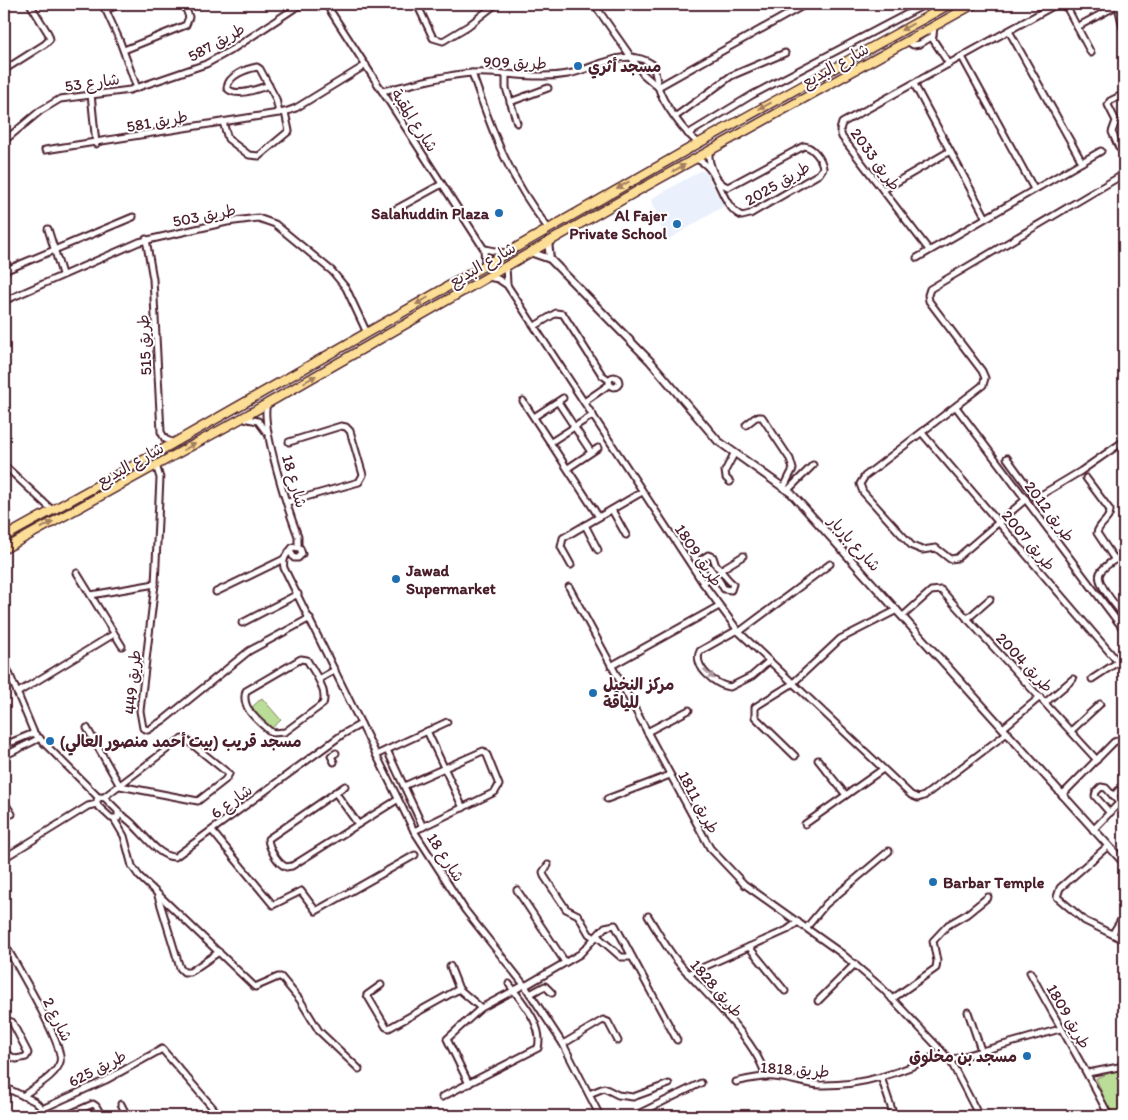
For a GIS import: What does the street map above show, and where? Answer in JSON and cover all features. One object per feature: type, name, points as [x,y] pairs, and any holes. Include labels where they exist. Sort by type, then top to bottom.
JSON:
[{"type":"main road","name":"شارع البديع","points":[[4,537],[174,443],[548,228],[950,4]]},
{"type":"main road","name":"شارع البديع","points":[[4,549],[242,418],[548,241],[974,4]]},
{"type":"main road","points":[[448,286],[454,296]]},
{"type":"street","points":[[4,68],[45,44],[50,39],[30,4]]},
{"type":"street","name":"شارع 53","points":[[4,141],[52,102],[69,97],[137,88],[124,50],[103,4]]},
{"type":"street","points":[[105,10],[121,4]]},
{"type":"street","points":[[124,50],[186,25],[189,17],[184,4]]},
{"type":"street","name":"طريق 587","points":[[137,88],[192,70],[220,57],[301,4]]},
{"type":"street","name":"شارع المقبة","points":[[326,4],[484,249],[485,264]]},
{"type":"street","points":[[417,4],[434,38],[443,41],[468,26],[496,4]]},
{"type":"street","points":[[594,4],[647,79],[658,87],[675,117],[688,134],[699,143]]},
{"type":"street","points":[[658,87],[806,4]]},
{"type":"street","points":[[688,134],[752,94],[926,4]]},
{"type":"street","name":"طريق 2033","points":[[929,250],[842,137],[840,127],[848,119],[1058,4],[1067,8],[1090,53]]},
{"type":"street","points":[[1077,27],[1118,4],[1124,30]]},
{"type":"street","points":[[907,41],[918,45],[932,38],[935,32],[934,26]]},
{"type":"street","points":[[1009,31],[1082,162]]},
{"type":"street","points":[[932,38],[949,64]]},
{"type":"street","points":[[675,117],[730,76],[785,53]]},
{"type":"street","name":"طريق 909","points":[[382,91],[472,73],[548,77],[589,69],[620,58],[632,57],[645,60],[655,70],[658,87]]},
{"type":"street","points":[[962,57],[1034,189]]},
{"type":"street","name":"طريق 581","points":[[45,150],[96,144],[282,112],[296,108],[366,65]]},
{"type":"street","points":[[223,122],[228,139],[249,156],[258,156],[289,131],[282,112],[269,86],[257,67],[229,80],[227,88],[231,92],[238,92],[269,86]]},
{"type":"street","points":[[472,73],[502,155],[516,181],[548,228]]},
{"type":"street","points":[[506,75],[506,88],[517,123]]},
{"type":"street","points":[[914,84],[985,216]]},
{"type":"street","points":[[510,102],[548,88]]},
{"type":"street","points":[[91,94],[96,144]]},
{"type":"street","points":[[1120,148],[1112,132],[1116,121],[1108,106],[1110,101],[1124,94]]},
{"type":"street","name":"طريق 2025","points":[[695,159],[707,165],[726,199],[737,213],[747,215],[819,174],[823,165],[811,148],[802,146],[733,186],[725,186],[720,182],[710,164],[709,151]]},
{"type":"street","points":[[883,190],[950,151]]},
{"type":"street","points":[[917,258],[985,216],[1101,151]]},
{"type":"street","points":[[1026,500],[960,555],[950,559],[936,548],[922,550],[912,546],[860,487],[861,481],[865,476],[981,388],[985,378],[929,300],[928,294],[930,289],[1124,174]]},
{"type":"street","points":[[391,212],[442,184]]},
{"type":"street","name":"طريق 2025","points":[[726,199],[733,186]]},
{"type":"street","points":[[4,271],[133,217]]},
{"type":"street","name":"طريق 503","points":[[4,301],[62,274],[146,239],[227,222],[258,218],[267,220],[332,271],[346,288],[367,333]]},
{"type":"street","points":[[48,229],[62,274]]},
{"type":"street","name":"طريق 515","points":[[146,239],[153,279],[161,432],[166,439],[174,443]]},
{"type":"street","points":[[548,241],[550,259]]},
{"type":"street","points":[[484,249],[504,253]]},
{"type":"street","name":"شارع باربار","points":[[530,252],[550,259],[650,361],[714,436],[734,454],[786,488],[1124,864]]},
{"type":"street","points":[[506,266],[507,285]]},
{"type":"street","points":[[488,277],[498,279],[507,285]]},
{"type":"street","name":"طريق 1809","points":[[507,285],[642,492],[703,583],[738,631],[768,662],[912,795],[922,797],[1005,730],[1040,696]]},
{"type":"street","points":[[535,326],[556,313],[563,314],[602,375],[610,382],[584,402]]},
{"type":"street","points":[[534,417],[563,398]]},
{"type":"street","points":[[523,401],[599,517]]},
{"type":"street","points":[[558,402],[591,452]]},
{"type":"street","name":"شارع 18","points":[[268,403],[265,417],[269,438],[296,531],[294,548]]},
{"type":"street","name":"طريق 2012","points":[[956,407],[1124,630]]},
{"type":"street","points":[[551,442],[593,415]]},
{"type":"street","points":[[746,425],[756,417],[762,417],[790,459],[793,469],[786,488]]},
{"type":"street","name":"شارع 18","points":[[242,418],[261,423],[269,438]]},
{"type":"street","points":[[288,502],[359,482],[363,475],[350,431],[346,427],[341,426],[289,442]]},
{"type":"street","name":"طريق 2007","points":[[922,433],[1118,662]]},
{"type":"street","points":[[1007,458],[1036,498],[1081,471],[1124,441]]},
{"type":"street","points":[[568,468],[598,448]]},
{"type":"street","points":[[730,482],[726,478],[725,471],[734,454]]},
{"type":"street","name":"طريق 449","points":[[156,465],[160,478],[155,584],[140,711],[140,723],[143,728],[148,730],[165,719],[249,651],[310,618]]},
{"type":"street","points":[[786,488],[813,465]]},
{"type":"street","points":[[4,466],[52,510]]},
{"type":"street","points":[[1086,478],[1110,510],[1108,518],[1097,533],[1115,560]]},
{"type":"street","points":[[571,566],[562,549],[561,542],[565,536],[642,492]]},
{"type":"street","points":[[612,510],[626,535]]},
{"type":"street","points":[[585,525],[598,550]]},
{"type":"street","points":[[294,548],[290,554],[294,558]]},
{"type":"street","points":[[286,572],[294,558],[302,554],[294,548]]},
{"type":"street","points":[[216,592],[284,559],[294,548]]},
{"type":"street","points":[[1124,553],[1101,571],[1099,581],[1124,616]]},
{"type":"street","points":[[697,563],[702,559],[712,556],[714,575]]},
{"type":"street","points":[[722,570],[743,556]]},
{"type":"street","name":"شارع 18","points":[[284,559],[286,572],[397,800],[414,831],[465,910],[524,985],[563,1044],[600,1116]]},
{"type":"street","points":[[702,559],[722,570]]},
{"type":"street","points":[[768,662],[752,676],[730,687],[720,684],[700,666],[697,660],[700,651],[738,631],[830,564]]},
{"type":"street","points":[[714,575],[723,580],[722,570]]},
{"type":"street","points":[[77,573],[122,646]]},
{"type":"street","points":[[703,583],[714,575]]},
{"type":"street","points":[[91,595],[155,584]]},
{"type":"street","name":"طريق 1811","points":[[569,587],[710,848],[730,872],[744,884],[855,964],[892,999],[941,1053],[950,1060],[979,1116]]},
{"type":"street","name":"طريق 2004","points":[[903,616],[931,591],[941,590],[1072,730],[1097,760]]},
{"type":"street","points":[[242,623],[298,594]]},
{"type":"street","points":[[968,619],[990,599]]},
{"type":"street","points":[[611,666],[719,606]]},
{"type":"street","points":[[795,756],[754,713],[757,706],[792,684],[834,644],[897,610]]},
{"type":"street","points":[[18,694],[114,634]]},
{"type":"street","points":[[1092,679],[1124,658]]},
{"type":"street","points":[[294,660],[307,660],[319,679],[324,696],[323,704],[285,732],[272,733],[246,706],[244,698],[246,691],[294,660]]},
{"type":"street","points":[[4,662],[34,733],[100,800],[104,811],[114,819],[124,836],[132,866],[158,896],[255,987],[282,977],[300,1000],[319,1031],[359,1069]]},
{"type":"street","points":[[319,679],[335,670]]},
{"type":"street","points":[[1046,702],[1073,679]]},
{"type":"street","points":[[1072,730],[1100,704]]},
{"type":"street","points":[[647,732],[689,710]]},
{"type":"street","points":[[376,755],[447,722]]},
{"type":"street","name":"شارع 6","points":[[100,800],[111,804],[119,814],[126,818],[168,857],[178,856],[324,748],[361,724]]},
{"type":"street","points":[[4,858],[100,800],[120,786],[182,739],[188,741],[229,774],[225,780],[198,801],[120,786],[87,728]]},
{"type":"street","points":[[427,731],[463,808]]},
{"type":"street","points":[[4,743],[12,742],[34,733]]},
{"type":"street","points":[[4,756],[40,738]]},
{"type":"street","points":[[1062,795],[1115,740],[1121,741],[1124,744]]},
{"type":"street","points":[[324,748],[334,754],[334,762]]},
{"type":"street","points":[[387,750],[423,827]]},
{"type":"street","points":[[404,786],[481,751],[487,755],[500,785],[499,789],[414,831]]},
{"type":"street","points":[[818,760],[846,795]]},
{"type":"street","points":[[805,824],[883,769]]},
{"type":"street","points":[[607,799],[670,775]]},
{"type":"street","points":[[345,786],[268,839],[268,845],[282,865],[286,867],[292,866],[397,800]]},
{"type":"street","points":[[1110,813],[1096,798],[1095,793],[1104,787],[1124,808]]},
{"type":"street","points":[[1113,796],[1118,790]]},
{"type":"street","points":[[336,792],[358,824]]},
{"type":"street","points":[[4,802],[12,814]]},
{"type":"street","points":[[1093,830],[1120,803]]},
{"type":"street","points":[[104,811],[111,804]]},
{"type":"street","points":[[114,819],[119,814]]},
{"type":"street","points":[[212,831],[273,905],[301,891],[316,911],[415,855]]},
{"type":"street","points":[[1108,846],[1060,888],[1057,894],[1060,902],[1081,918],[1124,940]]},
{"type":"street","points":[[807,928],[826,904],[889,851]]},
{"type":"street","points":[[548,865],[543,872],[544,876],[566,909],[578,915],[589,934],[621,956],[631,957]]},
{"type":"street","points":[[517,890],[565,962]]},
{"type":"street","points":[[158,896],[180,968],[184,972],[190,972],[219,952]]},
{"type":"street","points":[[892,999],[934,970],[937,961],[933,941],[948,925],[968,914],[988,897]]},
{"type":"street","points":[[1113,933],[1124,915]]},
{"type":"street","name":"طريق 1828","points":[[648,916],[666,946],[745,1040],[762,1064],[766,1077]]},
{"type":"street","points":[[688,974],[787,930],[798,922]]},
{"type":"street","points":[[469,1084],[447,1039],[481,1008],[584,951],[607,925],[615,925],[619,929],[631,957],[677,1040]]},
{"type":"street","name":"شارع 2","points":[[4,943],[43,1015],[60,1052],[60,1060],[56,1069],[23,1096]]},
{"type":"street","points":[[749,947],[785,991]]},
{"type":"street","points":[[818,1001],[855,964]]},
{"type":"street","points":[[450,966],[459,989],[481,1008]]},
{"type":"street","name":"طريق 1809","points":[[1030,972],[1060,1029],[1088,1072],[1109,1116]]},
{"type":"street","points":[[442,1098],[538,1048],[541,1037],[538,1028],[510,984]]},
{"type":"street","points":[[382,985],[367,995],[386,1027],[389,1028],[459,989]]},
{"type":"street","points":[[530,994],[545,986],[552,993]]},
{"type":"street","points":[[968,1012],[981,1050]]},
{"type":"street","points":[[4,1020],[12,1022],[28,1053],[26,1057],[19,1059],[4,1053]]},
{"type":"street","points":[[563,1044],[603,1020],[608,1022],[618,1041]]},
{"type":"street","points":[[950,1060],[1060,1029]]},
{"type":"street","name":"طريق 625","points":[[44,1108],[106,1080],[162,1049],[220,1116]]},
{"type":"street","name":"طريق 1818","points":[[736,1082],[766,1077],[828,1085],[881,1077],[918,1065],[941,1053]]},
{"type":"street","name":"طريق 1809","points":[[1088,1072],[1124,1066]]},
{"type":"street","points":[[881,1077],[894,1116]]},
{"type":"street","points":[[634,1116],[701,1083]]},
{"type":"street","points":[[589,1094],[604,1088],[618,1095],[633,1097],[669,1084]]},
{"type":"street","points":[[4,1087],[44,1108],[51,1116]]},
{"type":"street","points":[[65,1116],[93,1104],[102,1116]]},
{"type":"street","points":[[121,1104],[127,1116]]},
{"type":"shaded area","name":"Al Fajer Private School","points":[[700,171],[705,172],[724,206],[666,241],[651,199]]},
{"type":"green space","points":[[262,698],[281,720],[270,730],[252,707]]},
{"type":"green space","points":[[1123,1068],[1124,1116],[1111,1116],[1096,1078]]},
{"type":"place","name":"مسجد أثري","points":[[578,66]]},
{"type":"place","name":"Salahuddin Plaza","points":[[499,213]]},
{"type":"place","name":"Al Fajer Private School","points":[[677,224]]},
{"type":"place","name":"Jawad Supermarket","points":[[396,579]]},
{"type":"place","name":"مركز النخيل للياقة","points":[[593,693]]},
{"type":"place","name":"مسجد قريب (بيت أحمد منصور العالي)","points":[[50,741]]},
{"type":"place","name":"Barbar Temple","points":[[933,882]]},
{"type":"place","name":"مسجد بن مخلوق","points":[[1027,1056]]}]
